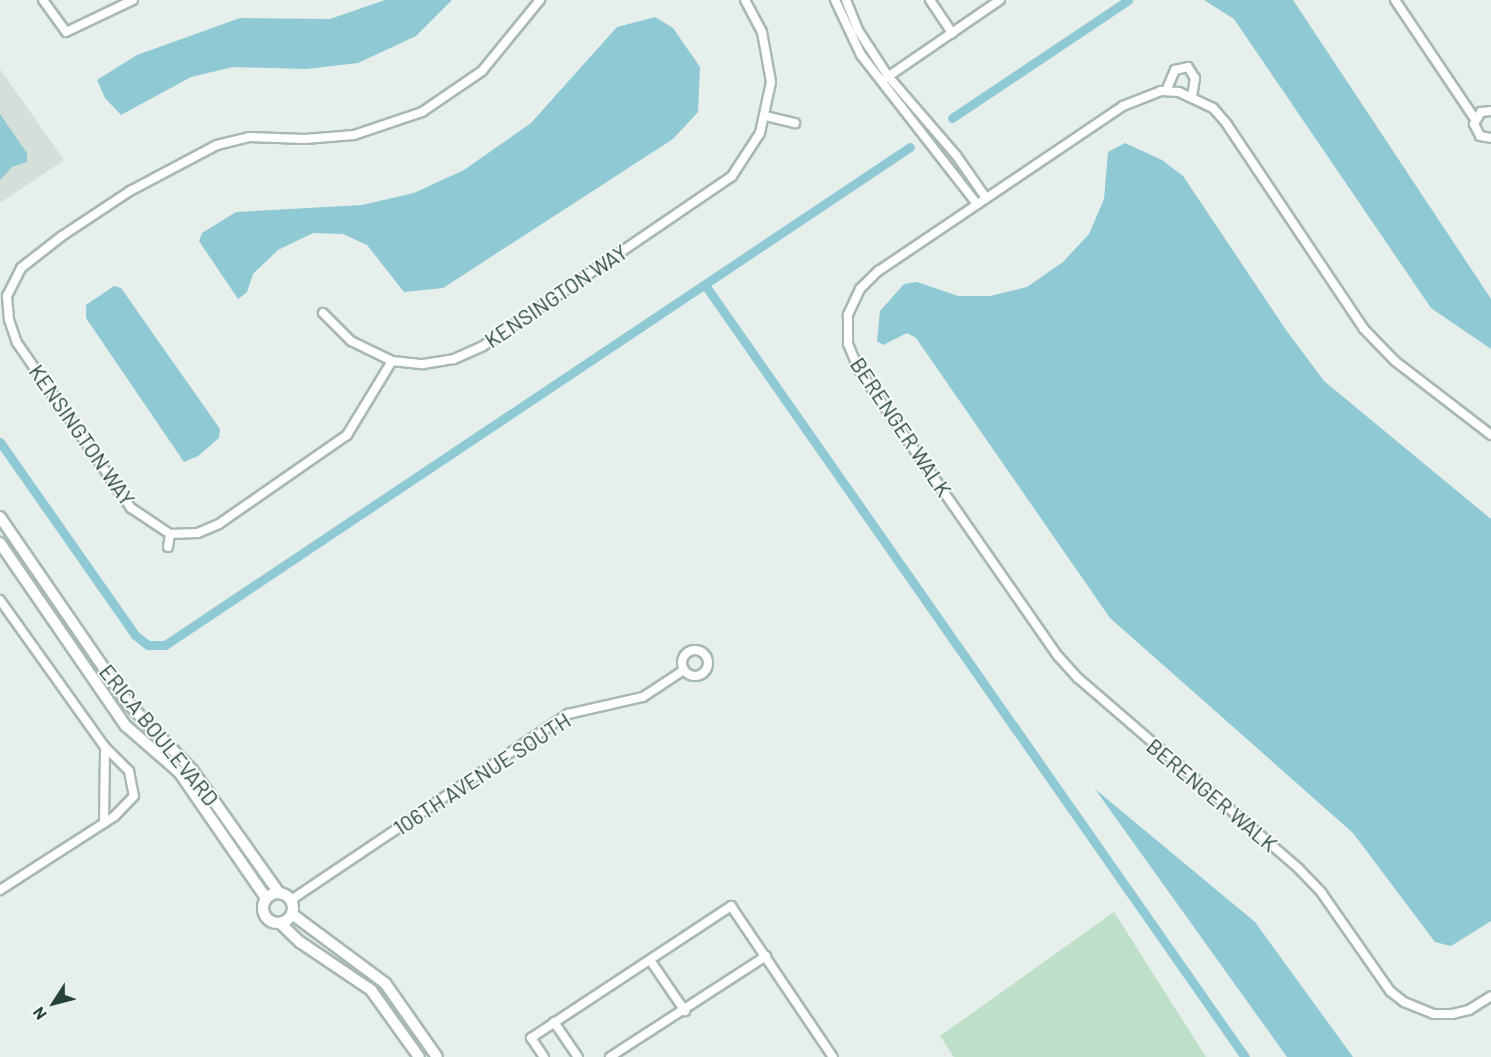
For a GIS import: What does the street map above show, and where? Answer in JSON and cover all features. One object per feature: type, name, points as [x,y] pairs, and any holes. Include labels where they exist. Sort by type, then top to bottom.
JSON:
[{"type":"street","points":[[43,0],[66,32],[133,0]]},
{"type":"street","name":"KENSINGTON WAY","points":[[170,534],[151,525],[131,508],[17,344],[4,296],[21,268],[62,236],[130,191],[217,145],[249,137],[305,139],[354,135],[422,112],[482,71],[540,0]]},
{"type":"street","name":"KENSINGTON WAY","points":[[392,361],[439,363],[483,346],[732,176],[753,148],[766,116],[771,82],[767,48],[745,0]]},
{"type":"street","points":[[835,0],[861,55],[880,82],[947,160],[977,204]]},
{"type":"street","points":[[846,0],[858,30],[888,76],[956,155],[986,198]]},
{"type":"street","points":[[930,0],[952,33]]},
{"type":"street","points":[[880,82],[1000,0]]},
{"type":"street","points":[[1395,0],[1475,120],[1476,133],[1491,138]]},
{"type":"street","points":[[1166,91],[1175,70],[1188,67],[1195,78],[1192,96]]},
{"type":"street","name":"BERENGER WALK","points":[[1491,435],[1395,361],[1364,329],[1227,124],[1213,108],[1192,96],[1166,91],[1142,96],[1123,106],[878,271],[860,289],[852,301],[846,331],[859,370],[1058,656],[1098,698],[1299,870],[1321,892],[1390,991],[1417,1010],[1432,1014],[1469,1010],[1491,996]]},
{"type":"street","points":[[1475,120],[1481,112],[1491,111]]},
{"type":"street","points":[[766,116],[795,123]]},
{"type":"street","points":[[168,547],[170,534],[198,533],[219,524],[347,435],[392,361],[351,340],[323,313]]},
{"type":"street","name":"ERICA BOULEVARD","points":[[0,517],[128,703],[192,770],[279,893]]},
{"type":"street","name":"ERICA BOULEVARD","points":[[0,543],[126,726],[179,772],[266,898]]},
{"type":"street","points":[[0,600],[105,747],[129,771],[134,796],[104,823],[0,890]]},
{"type":"street","name":"106TH AVENUE SOUTH","points":[[291,900],[568,714],[643,697],[684,670]]},
{"type":"street","points":[[104,823],[105,747]]},
{"type":"street","points":[[419,1057],[371,990],[300,942],[280,923],[270,921],[264,913],[266,898],[279,893],[291,900],[292,914],[385,983],[437,1057]]},
{"type":"street","points":[[544,1057],[531,1038],[731,906],[833,1057]]},
{"type":"street","points":[[280,923],[292,914]]},
{"type":"street","points":[[610,1057],[766,956]]},
{"type":"street","points":[[650,960],[684,1011]]},
{"type":"street","points":[[554,1022],[578,1057]]},
{"type":"shaded area","points":[[0,69],[64,160],[0,203]]},
{"type":"green space","points":[[1114,912],[1206,1057],[954,1057],[940,1036]]},
{"type":"water","points":[[385,0],[452,0],[416,36],[358,63],[306,69],[233,67],[191,77],[121,115],[105,98],[97,80],[137,55],[240,18],[330,19]]},
{"type":"water","points":[[1204,0],[1293,0],[1491,299],[1491,349],[1431,308],[1234,19]]},
{"type":"water","points":[[655,17],[673,28],[700,67],[698,112],[673,139],[443,288],[404,292],[367,245],[343,234],[313,233],[278,250],[253,274],[247,292],[238,299],[199,241],[202,233],[236,212],[362,205],[414,193],[464,170],[531,123],[617,27]]},
{"type":"water","points":[[0,114],[27,153],[27,162],[12,167],[0,180]]},
{"type":"water","points":[[1125,143],[1162,160],[1183,176],[1286,330],[1324,381],[1491,519],[1491,921],[1451,946],[1435,942],[1353,833],[1110,618],[916,338],[907,333],[883,345],[877,341],[880,311],[904,284],[917,282],[958,296],[990,296],[1027,287],[1063,262],[1089,234],[1104,199],[1108,152]]},
{"type":"water","points":[[114,286],[121,288],[220,429],[219,438],[198,456],[184,462],[86,318],[86,305]]},
{"type":"water","points":[[1095,789],[1255,922],[1353,1057],[1287,1057]]},
{"type":"waterway","points":[[952,118],[1128,0]]},
{"type":"waterway","points":[[0,442],[135,635],[148,645],[165,645],[910,147]]},
{"type":"waterway","points":[[705,285],[1245,1057]]}]
